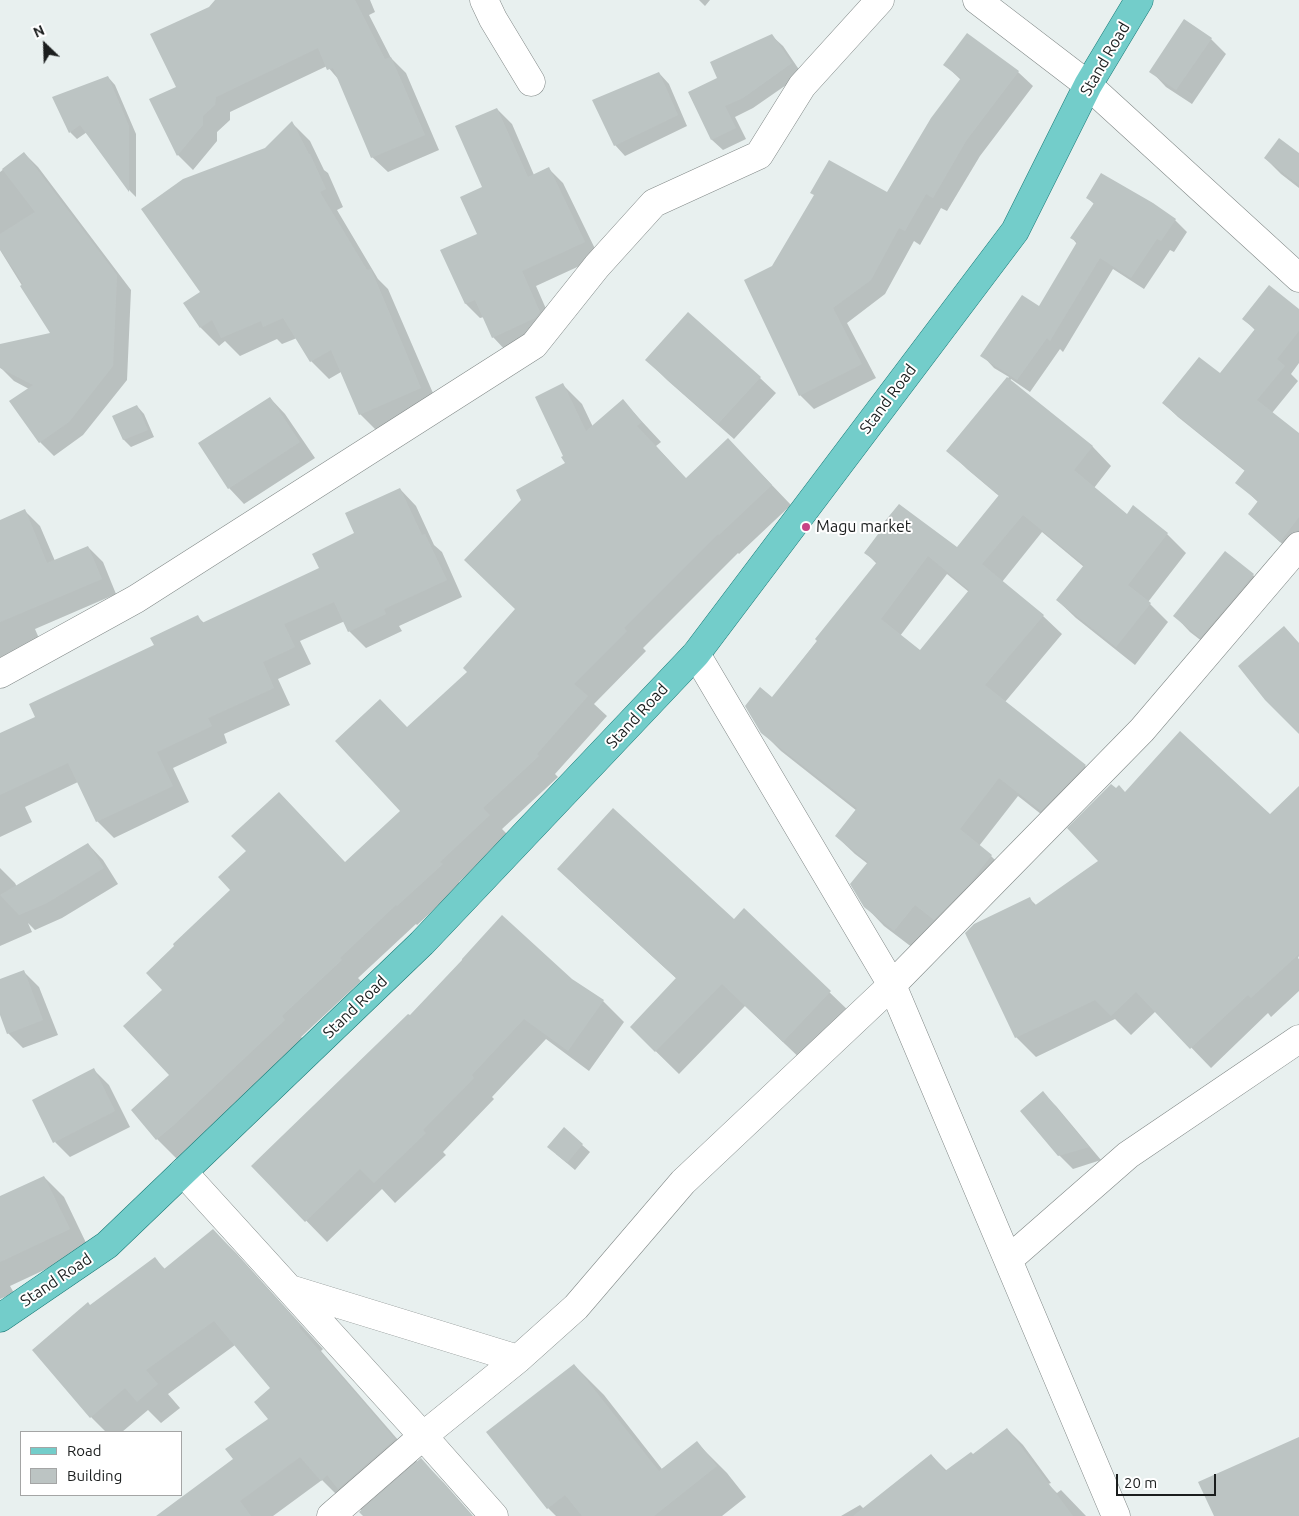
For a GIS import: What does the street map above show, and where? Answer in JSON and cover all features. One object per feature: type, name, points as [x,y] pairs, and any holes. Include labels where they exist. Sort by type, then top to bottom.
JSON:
[{"type":"main road","name":"Stand Road","points":[[0,1318],[108,1245],[422,943],[696,654],[1015,231],[1088,85],[1138,0]]},
{"type":"street","points":[[484,0],[531,82]]},
{"type":"street","points":[[0,674],[136,599],[534,345],[597,266],[654,203],[759,155],[802,86],[880,0]]},
{"type":"street","points":[[977,0],[1088,85],[1299,278]]},
{"type":"street","points":[[331,1516],[576,1307],[683,1182],[892,986],[1142,730],[1299,546]]},
{"type":"street","points":[[696,654],[892,986],[1116,1516]]},
{"type":"street","points":[[1008,1260],[1128,1155],[1299,1039]]},
{"type":"street","points":[[183,1172],[290,1288],[494,1516]]},
{"type":"street","points":[[290,1288],[518,1358]]},
{"type":"building","points":[[215,0],[355,0],[385,59],[391,57],[425,135],[371,158],[333,68],[327,70],[318,48],[216,97],[215,105],[203,116],[203,125],[177,156],[149,99],[176,87],[150,34],[209,7]]},
{"type":"building","points":[[1184,19],[1212,38],[1176,90],[1149,72]]},
{"type":"building","points":[[967,33],[1019,71],[966,141],[933,198],[926,194],[905,231],[899,228],[871,280],[833,308],[862,364],[799,396],[744,280],[772,266],[814,195],[810,193],[829,160],[887,192],[931,118],[961,78],[943,65]]},
{"type":"building","points":[[772,34],[792,63],[743,98],[725,106],[736,128],[711,140],[688,92],[717,78],[710,62]]},
{"type":"building","points":[[659,72],[678,115],[614,146],[592,100]]},
{"type":"building","points":[[108,76],[129,126],[129,192],[80,125],[69,133],[52,97]]},
{"type":"building","points":[[497,108],[528,177],[549,167],[585,242],[522,271],[540,312],[535,318],[492,338],[475,300],[465,304],[440,250],[477,234],[460,197],[482,187],[455,126]]},
{"type":"building","points":[[292,121],[326,189],[320,192],[367,270],[371,269],[421,388],[359,415],[331,350],[310,362],[283,318],[263,327],[261,321],[221,338],[212,320],[200,328],[183,303],[200,292],[141,209],[183,179],[265,148]]},
{"type":"building","points":[[1279,138],[1299,153],[1299,185],[1264,158]]},
{"type":"building","points":[[24,152],[117,275],[113,366],[69,422],[39,443],[9,401],[33,385],[0,368],[0,344],[50,333],[20,286],[23,284],[0,249],[0,234],[35,212],[2,169]]},
{"type":"building","points":[[1101,173],[1153,203],[1176,219],[1161,241],[1157,239],[1131,278],[1100,258],[1050,341],[1047,338],[1017,380],[980,356],[1022,295],[1039,306],[1077,242],[1070,238],[1094,203],[1086,198]]},
{"type":"building","points":[[1269,285],[1299,309],[1299,331],[1277,359],[1285,366],[1257,400],[1299,433],[1299,517],[1280,542],[1248,514],[1258,501],[1235,483],[1245,470],[1162,403],[1199,357],[1220,373],[1255,329],[1242,319]]},
{"type":"building","points":[[688,312],[761,377],[718,424],[645,360]]},
{"type":"building","points":[[1007,377],[1093,446],[1074,470],[1127,514],[1133,505],[1168,533],[1128,585],[1151,603],[1116,647],[1056,600],[1084,565],[1023,515],[982,564],[1044,615],[985,685],[1086,765],[1041,811],[999,778],[960,829],[992,855],[969,884],[934,920],[915,905],[894,931],[864,907],[850,884],[868,862],[835,836],[857,808],[761,733],[745,706],[760,687],[772,697],[817,641],[815,639],[877,562],[864,553],[887,522],[885,521],[899,504],[957,547],[999,495],[946,451]],"holes":[[[928,556],[969,590],[920,650],[881,619]]]},
{"type":"building","points":[[563,383],[586,431],[623,399],[642,422],[637,426],[686,478],[728,438],[772,485],[718,534],[624,628],[627,631],[574,684],[588,696],[537,754],[539,756],[483,808],[490,815],[440,862],[443,864],[396,905],[340,958],[342,960],[282,1016],[285,1020],[156,1140],[131,1110],[169,1075],[123,1026],[162,990],[146,973],[174,946],[173,944],[230,890],[218,877],[246,851],[231,836],[279,792],[345,862],[400,811],[335,741],[380,699],[407,727],[467,672],[463,668],[515,609],[464,560],[521,500],[516,490],[565,463],[535,397]]},
{"type":"building","points":[[270,397],[300,442],[228,489],[198,443]]},
{"type":"building","points":[[137,405],[148,430],[123,440],[112,416]]},
{"type":"building","points":[[400,488],[422,535],[425,534],[447,580],[384,609],[386,614],[348,632],[334,602],[284,624],[295,647],[263,662],[274,688],[208,718],[212,726],[157,752],[173,786],[96,822],[68,763],[0,795],[0,733],[35,717],[29,704],[154,645],[150,638],[198,615],[202,623],[319,568],[312,554],[354,533],[345,513]]},
{"type":"building","points":[[25,509],[47,563],[88,546],[102,579],[0,622],[0,520]]},
{"type":"building","points":[[1225,551],[1254,574],[1200,638],[1173,616]]},
{"type":"building","points":[[1284,626],[1299,643],[1299,734],[1265,700],[1238,666]]},
{"type":"building","points":[[1180,731],[1270,814],[1299,786],[1299,954],[1251,998],[1248,995],[1190,1049],[1136,992],[1111,1016],[1095,1000],[1015,1038],[965,933],[974,924],[1030,897],[1034,906],[1098,861],[1067,828],[1111,784],[1116,788],[1119,785],[1125,792]]},
{"type":"building","points":[[613,808],[734,919],[744,908],[831,991],[783,1042],[722,984],[655,1052],[630,1027],[676,978],[557,869]]},
{"type":"building","points":[[88,843],[104,868],[47,903],[19,915],[0,895]]},
{"type":"building","points":[[502,915],[572,979],[604,1000],[568,1051],[524,1019],[472,1075],[474,1078],[423,1130],[426,1133],[374,1183],[360,1169],[305,1222],[251,1166],[408,1014],[410,1015]]},
{"type":"building","points":[[24,970],[43,1020],[7,1034],[0,1015],[0,979]]},
{"type":"building","points":[[94,1068],[115,1111],[53,1143],[32,1100]]},
{"type":"building","points":[[1043,1091],[1089,1147],[1058,1156],[1020,1111]]},
{"type":"building","points":[[564,1127],[583,1144],[567,1163],[547,1147]]},
{"type":"building","points":[[44,1176],[70,1229],[0,1262],[0,1196]]},
{"type":"building","points":[[213,1229],[301,1326],[299,1327],[395,1439],[338,1489],[327,1475],[321,1481],[300,1457],[240,1501],[251,1516],[156,1516],[233,1459],[225,1449],[268,1419],[254,1402],[270,1388],[214,1321],[146,1370],[158,1384],[137,1402],[125,1388],[90,1418],[32,1350],[88,1302],[90,1305],[155,1257],[164,1269]]},
{"type":"building","points":[[574,1364],[659,1471],[697,1441],[717,1466],[654,1516],[582,1516],[565,1495],[547,1509],[486,1432]]},
{"type":"building","points":[[1007,1428],[1073,1516],[853,1516],[931,1454],[945,1471],[971,1452],[973,1454]]},
{"type":"building","points":[[1299,1437],[1299,1516],[1214,1516],[1198,1482]]},
{"type":"building","points":[[421,1458],[472,1516],[363,1516],[359,1512]]},
{"type":"place","name":"Magu market","points":[[806,527]]}]
